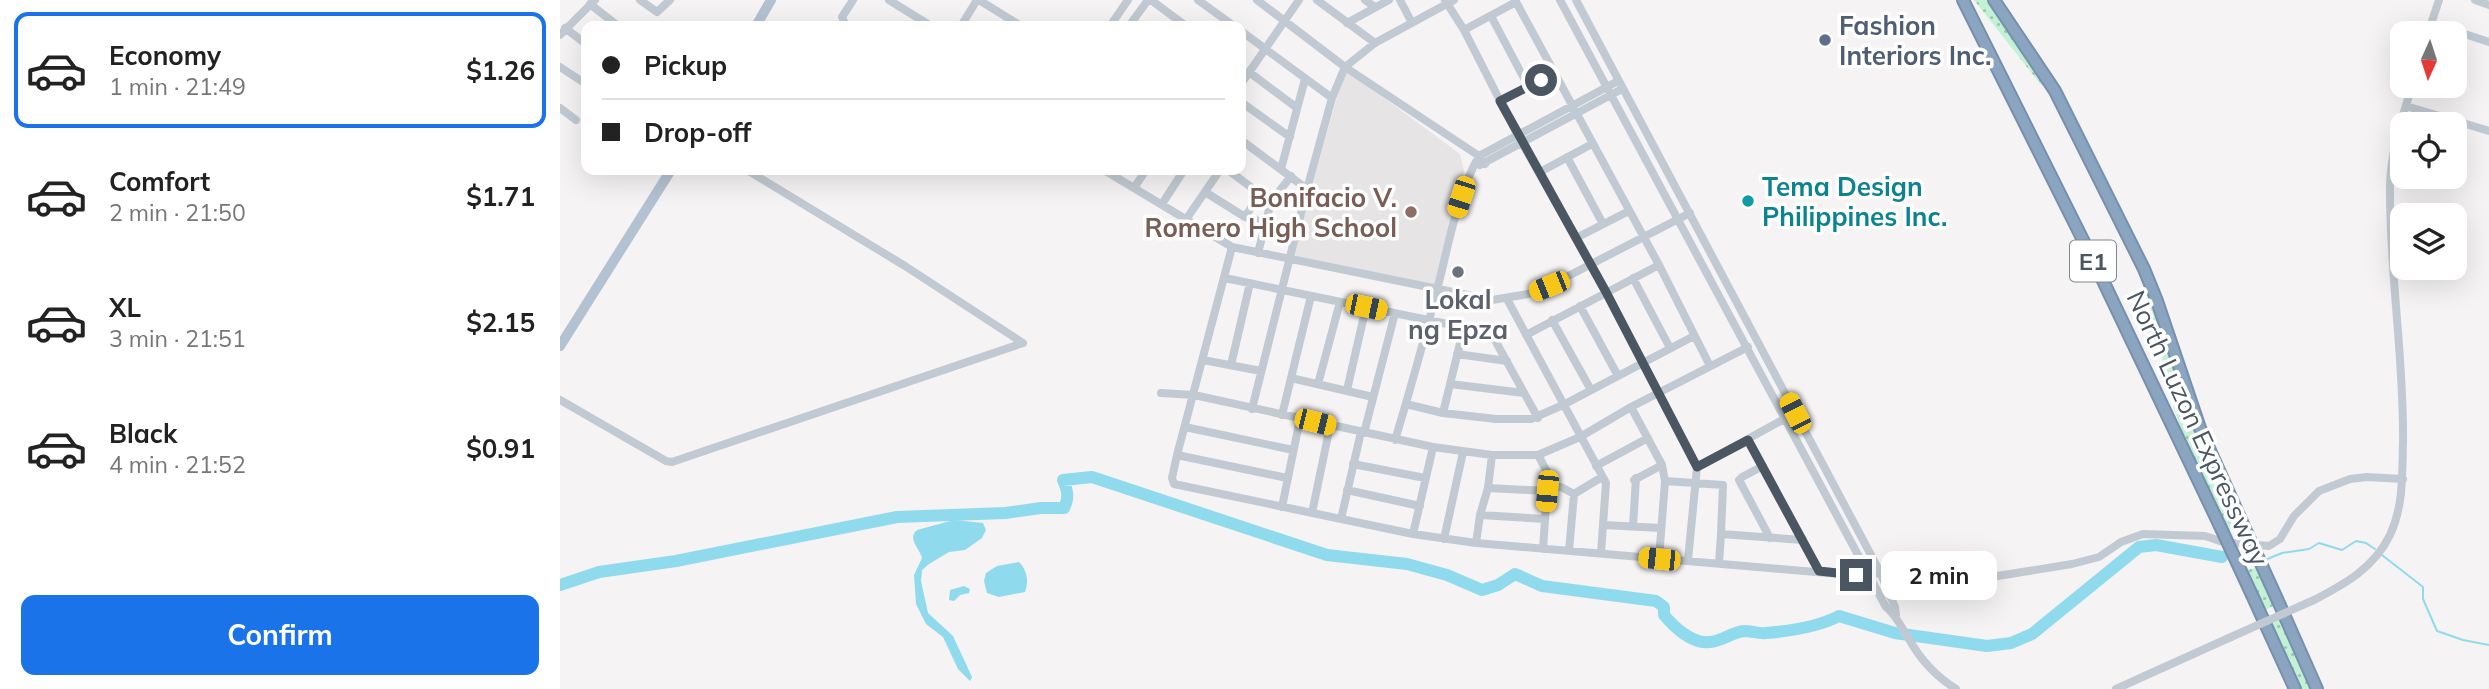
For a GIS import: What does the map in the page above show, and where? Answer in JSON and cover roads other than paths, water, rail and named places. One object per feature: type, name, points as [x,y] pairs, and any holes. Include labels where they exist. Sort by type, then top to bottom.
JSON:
[{"type":"highway","name":"North Luzon Expressway","points":[[1963,0],[2096,266],[2295,689]]},
{"type":"highway","name":"North Luzon Expressway","points":[[1994,0],[2055,91],[2144,269],[2158,301],[2200,428],[2317,689]]},
{"type":"main road","points":[[759,21],[769,1]]},
{"type":"main road","points":[[560,345],[668,175]]},
{"type":"street","points":[[640,0],[657,12],[670,0]]},
{"type":"street","points":[[844,21],[842,17],[853,0]]},
{"type":"street","points":[[889,0],[923,21]]},
{"type":"street","points":[[964,21],[978,0],[1013,21]]},
{"type":"street","points":[[1113,21],[1128,0]]},
{"type":"street","points":[[1136,21],[1149,0],[1179,21]]},
{"type":"street","points":[[1198,0],[1227,21]]},
{"type":"street","points":[[1256,0],[1345,67],[1482,160]]},
{"type":"street","points":[[1246,76],[1299,0]]},
{"type":"street","points":[[1317,0],[1375,43]]},
{"type":"street","points":[[1365,0],[1375,7]]},
{"type":"street","points":[[1347,23],[1389,0]]},
{"type":"street","points":[[1400,0],[1412,23]]},
{"type":"street","points":[[1560,0],[1886,607],[1897,617]]},
{"type":"street","points":[[1576,0],[1880,572],[1897,617],[1910,642],[1933,671],[1956,689]]},
{"type":"street","points":[[2432,21],[2439,0]]},
{"type":"street","points":[[2474,0],[2489,5]]},
{"type":"street","points":[[1252,409],[1307,189],[1332,98],[1345,67],[1375,43],[1449,1],[1519,138],[1606,292],[1697,467],[1688,560]]},
{"type":"street","points":[[1464,30],[1516,1],[1659,265],[1710,366]]},
{"type":"street","points":[[581,41],[563,32],[592,2],[613,21]]},
{"type":"street","points":[[1491,16],[1528,86]]},
{"type":"street","points":[[1246,35],[1332,98]]},
{"type":"street","points":[[2468,35],[2489,42]]},
{"type":"street","points":[[560,67],[581,81]]},
{"type":"street","points":[[1249,72],[1297,108]]},
{"type":"street","points":[[1500,101],[1554,73]]},
{"type":"street","points":[[1281,169],[1305,79]]},
{"type":"street","points":[[1395,440],[1455,216],[1473,167],[1519,138],[1620,85]]},
{"type":"street","points":[[2116,689],[2345,584],[2369,564],[2383,547],[2399,511],[2403,479],[2402,385],[2390,183],[2395,142],[2408,98]]},
{"type":"street","points":[[1246,106],[1290,137]]},
{"type":"street","points":[[2406,106],[2489,131]]},
{"type":"street","points":[[560,108],[576,120]]},
{"type":"street","points":[[1246,144],[1307,189]]},
{"type":"street","points":[[1540,172],[1592,144]]},
{"type":"street","points":[[1567,157],[1603,224]]},
{"type":"street","points":[[560,400],[672,462],[1023,343],[905,266],[755,175]]},
{"type":"street","points":[[1112,175],[1232,247],[1475,298],[1507,299],[1528,295],[1690,213]]},
{"type":"street","points":[[1134,188],[1139,175]]},
{"type":"street","points":[[1162,204],[1181,175]]},
{"type":"street","points":[[1187,218],[1217,175]]},
{"type":"street","points":[[1235,175],[1271,202]]},
{"type":"street","points":[[1258,253],[1271,202],[1291,176]]},
{"type":"street","points":[[1205,192],[1245,217],[1266,223]]},
{"type":"street","points":[[1245,217],[1260,194]]},
{"type":"street","points":[[1576,238],[1629,211]]},
{"type":"street","points":[[1232,247],[1177,455],[1172,478],[1174,484],[1413,534],[1476,544],[1870,576],[1880,572]]},
{"type":"street","points":[[1526,335],[1659,265]]},
{"type":"street","points":[[1225,278],[1491,333],[1538,418]]},
{"type":"street","points":[[1633,278],[1670,348]]},
{"type":"street","points":[[1231,365],[1250,283]]},
{"type":"street","points":[[1282,415],[1311,296]]},
{"type":"street","points":[[1507,299],[1602,477],[1606,488],[1601,553]]},
{"type":"street","points":[[1318,384],[1340,302]]},
{"type":"street","points":[[1580,306],[1618,376]]},
{"type":"street","points":[[1347,390],[1366,307]]},
{"type":"street","points":[[1341,519],[1353,464],[1395,313]]},
{"type":"street","points":[[1552,320],[1591,390]]},
{"type":"street","points":[[1443,413],[1464,327]]},
{"type":"street","points":[[1406,404],[1443,413],[1496,419],[1538,418],[1694,336]]},
{"type":"street","points":[[1161,393],[1194,395],[1395,440],[1462,452],[1538,456],[1580,437],[1631,407],[1758,341]]},
{"type":"street","points":[[1457,354],[1507,361]]},
{"type":"street","points":[[1203,359],[1261,371]]},
{"type":"street","points":[[1291,378],[1373,397]]},
{"type":"street","points":[[1450,384],[1524,393]]},
{"type":"street","points":[[1631,407],[1662,465],[1665,481],[1659,559]]},
{"type":"street","points":[[1697,467],[1795,413]]},
{"type":"street","points":[[1282,507],[1300,419]]},
{"type":"street","points":[[1312,513],[1330,426]]},
{"type":"street","points":[[1185,427],[1293,450]]},
{"type":"street","points":[[1596,466],[1648,438]]},
{"type":"street","points":[[1748,440],[1819,571]]},
{"type":"street","points":[[1413,534],[1433,447]]},
{"type":"street","points":[[1444,539],[1462,452]]},
{"type":"street","points":[[1177,455],[1287,478]]},
{"type":"street","points":[[1476,544],[1492,455]]},
{"type":"street","points":[[1538,456],[1551,478],[1543,549]]},
{"type":"street","points":[[1353,464],[1425,478]]},
{"type":"street","points":[[1633,526],[1634,480],[1662,465]]},
{"type":"street","points":[[1763,466],[1740,480],[1770,538]]},
{"type":"street","points":[[1574,494],[1602,477]]},
{"type":"street","points":[[1893,581],[1954,583],[2072,564],[2099,557],[2121,542],[2143,534],[2206,536],[2223,542],[2269,547],[2280,538],[2294,516],[2319,491],[2350,479],[2403,479]]},
{"type":"street","points":[[1665,481],[1723,485],[1719,563]]},
{"type":"street","points":[[1488,488],[1561,487],[1574,494]]},
{"type":"street","points":[[1347,490],[1420,506]]},
{"type":"street","points":[[1569,551],[1574,494]]},
{"type":"street","points":[[1480,514],[1545,519]]},
{"type":"street","points":[[1603,524],[1661,528]]},
{"type":"street","points":[[1721,534],[1802,540]]},
{"type":"water","points":[[954,520],[983,523],[986,530],[982,538],[965,550],[949,552],[929,564],[922,570],[921,581],[928,613],[953,636],[972,677],[970,681],[958,669],[943,637],[926,624],[916,604],[914,575],[922,558],[913,540],[914,533]]},
{"type":"water","points":[[1019,562],[1026,576],[1025,592],[999,597],[987,593],[984,581],[986,573],[997,566]]},
{"type":"water","points":[[964,586],[970,589],[969,593],[960,595],[954,601],[949,600],[950,590]]},
{"type":"waterway","points":[[560,585],[599,572],[676,561],[897,517],[1064,508],[1067,494],[1063,480],[1092,477],[1327,555],[1407,564],[1447,575],[1482,590],[1498,585],[1515,574],[1542,586],[1656,601],[1664,607],[1664,615],[1678,629],[1703,642],[1713,642],[1744,631],[1763,633],[1804,628],[1839,616],[1895,633],[1987,646],[2011,643],[2032,634],[2139,547],[2156,545],[2222,557]]},
{"type":"waterway","points":[[2265,560],[2282,553],[2309,549],[2319,543],[2342,550],[2356,541],[2375,549]]},
{"type":"waterway","points":[[2382,555],[2423,587],[2423,599],[2437,631],[2489,645]]},
{"type":"waterway","points":[[2241,558],[2252,559]]},
{"type":"place","name":"Fashion Interiors Inc.","points":[[1825,40]]},
{"type":"place","name":"Tema Design Philippines Inc.","points":[[1748,201]]},
{"type":"place","name":"Bonifacio V. Romero High School","points":[[1411,212]]},
{"type":"place","name":"Lokal ng Epza","points":[[1458,272]]}]
